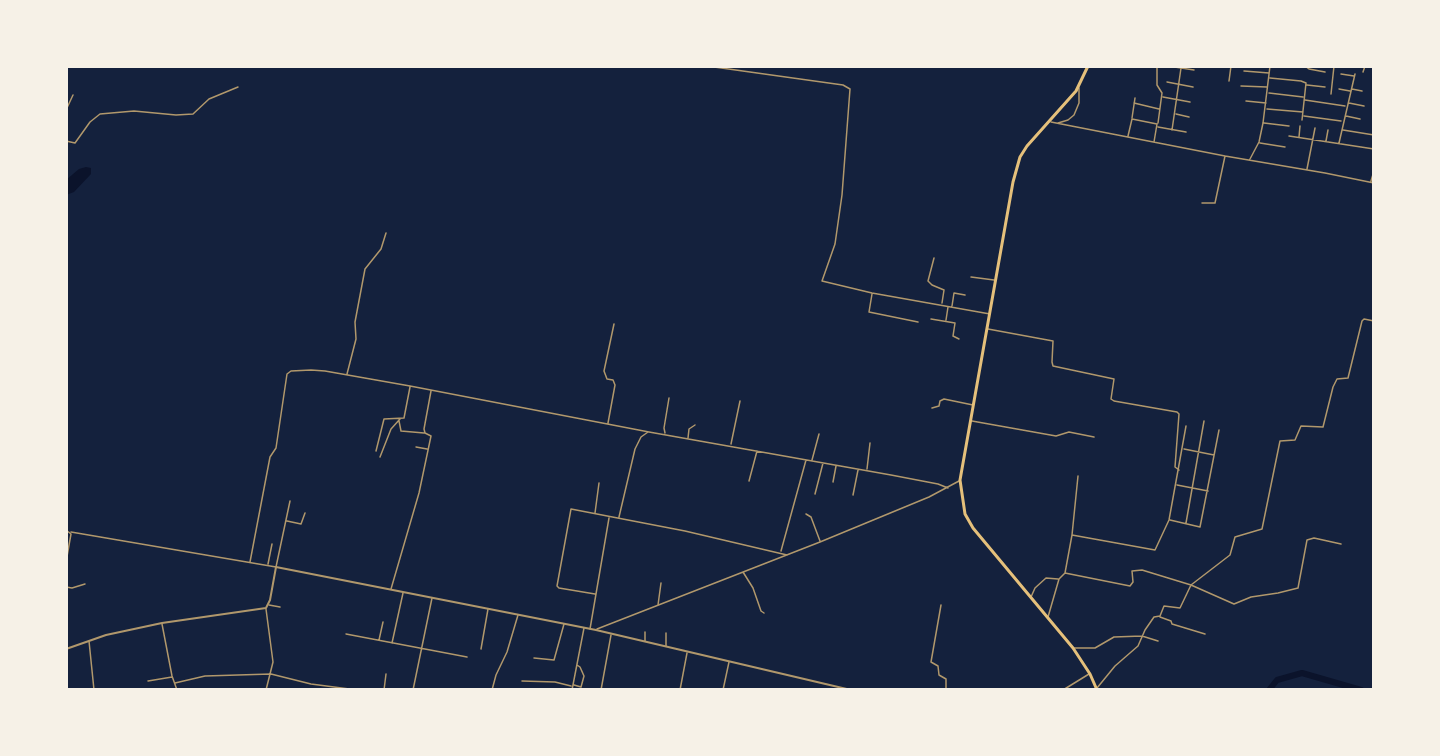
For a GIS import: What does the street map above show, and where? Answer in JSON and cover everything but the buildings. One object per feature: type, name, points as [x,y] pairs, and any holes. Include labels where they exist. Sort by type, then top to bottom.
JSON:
[{"type":"main road","points":[[1089,66],[1078,87],[1020,157],[1013,182],[960,480],[965,514],[973,528],[1073,648],[1097,689]]},
{"type":"street","points":[[707,66],[843,85],[851,92],[835,243],[822,282],[990,314]]},
{"type":"street","points":[[1154,142],[1162,97],[1162,92],[1157,85],[1157,66]]},
{"type":"street","points":[[1168,66],[1194,70]]},
{"type":"street","points":[[1229,81],[1231,66]]},
{"type":"street","points":[[1250,160],[1259,142],[1267,103],[1270,66]]},
{"type":"street","points":[[1305,66],[1325,72]]},
{"type":"street","points":[[1331,94],[1334,66]]},
{"type":"street","points":[[1363,72],[1365,66]]},
{"type":"street","points":[[1172,130],[1181,68]]},
{"type":"street","points":[[1244,71],[1269,73]]},
{"type":"street","points":[[1339,143],[1355,75],[1341,74]]},
{"type":"street","points":[[1269,78],[1301,81],[1306,85],[1325,87]]},
{"type":"street","points":[[1167,82],[1193,87]]},
{"type":"street","points":[[1302,120],[1306,85]]},
{"type":"street","points":[[1241,86],[1268,87]]},
{"type":"street","points":[[66,141],[75,142],[90,122],[100,114],[134,111],[193,114],[209,99],[238,87]]},
{"type":"street","points":[[1057,124],[1074,115],[1079,103],[1078,87]]},
{"type":"street","points":[[1339,89],[1362,91]]},
{"type":"street","points":[[1268,93],[1345,106]]},
{"type":"street","points":[[66,110],[73,95]]},
{"type":"street","points":[[1162,97],[1190,102]]},
{"type":"street","points":[[1128,137],[1135,98]]},
{"type":"street","points":[[1246,101],[1267,103]]},
{"type":"street","points":[[1134,103],[1160,109]]},
{"type":"street","points":[[1348,103],[1364,106]]},
{"type":"street","points":[[1266,109],[1303,112]]},
{"type":"street","points":[[1175,114],[1189,117]]},
{"type":"street","points":[[1303,116],[1341,121]]},
{"type":"street","points":[[1345,116],[1360,119]]},
{"type":"street","points":[[1132,119],[1186,132]]},
{"type":"street","points":[[1049,121],[1225,156],[1373,182],[1374,171]]},
{"type":"street","points":[[1263,123],[1289,126]]},
{"type":"street","points":[[1299,137],[1300,126]]},
{"type":"street","points":[[1307,170],[1315,128]]},
{"type":"street","points":[[1326,141],[1328,130]]},
{"type":"street","points":[[1342,130],[1374,135]]},
{"type":"street","points":[[1289,136],[1374,149]]},
{"type":"street","points":[[1259,142],[1286,147]]},
{"type":"street","points":[[1202,203],[1215,203],[1225,156]]},
{"type":"street","points":[[346,375],[356,339],[355,322],[365,269],[381,249],[386,233]]},
{"type":"street","points":[[934,258],[928,281],[944,290],[942,305]]},
{"type":"street","points":[[971,277],[996,281]]},
{"type":"street","points":[[872,293],[868,312],[918,322]]},
{"type":"street","points":[[945,321],[954,293],[965,295]]},
{"type":"street","points":[[932,318],[954,323],[953,336],[958,339]]},
{"type":"street","points":[[1160,616],[1164,606],[1180,608],[1191,585],[1230,555],[1234,537],[1262,529],[1280,441],[1295,440],[1300,426],[1323,427],[1336,379],[1348,378],[1362,321],[1374,321]]},
{"type":"street","points":[[608,423],[615,385],[613,380],[607,379],[604,371],[614,324]]},
{"type":"street","points":[[988,329],[1053,341],[1053,366],[1114,379],[1113,400],[1177,412],[1179,414],[1175,467],[1179,470]]},
{"type":"street","points":[[250,562],[270,457],[276,448],[287,374],[291,371],[311,370],[410,386],[649,432],[867,470],[948,488]]},
{"type":"street","points":[[381,457],[391,429],[404,418],[410,386]]},
{"type":"street","points":[[425,433],[431,391]]},
{"type":"street","points":[[666,434],[664,428],[669,398]]},
{"type":"street","points":[[932,408],[939,406],[940,401],[944,399],[974,405]]},
{"type":"street","points":[[730,445],[740,401]]},
{"type":"street","points":[[376,451],[384,419],[400,420]]},
{"type":"street","points":[[391,590],[419,493],[431,436],[425,433],[401,431],[400,420]]},
{"type":"street","points":[[971,421],[1056,436],[1069,432],[1094,437]]},
{"type":"street","points":[[1186,524],[1204,421]]},
{"type":"street","points":[[687,438],[689,429],[695,425]]},
{"type":"street","points":[[1072,535],[1154,551],[1169,520],[1186,426]]},
{"type":"street","points":[[1169,520],[1200,527],[1219,430]]},
{"type":"street","points":[[619,518],[635,449],[641,437],[649,432]]},
{"type":"street","points":[[812,460],[819,434]]},
{"type":"street","points":[[867,470],[870,443]]},
{"type":"street","points":[[416,447],[428,449]]},
{"type":"street","points":[[1183,449],[1215,455]]},
{"type":"street","points":[[749,481],[757,451]]},
{"type":"street","points":[[780,552],[806,459]]},
{"type":"street","points":[[815,494],[823,463]]},
{"type":"street","points":[[833,483],[836,465]]},
{"type":"street","points":[[853,495],[858,469]]},
{"type":"street","points":[[1048,618],[1059,579],[1065,573],[1072,535],[1078,476]]},
{"type":"street","points":[[596,630],[820,542],[948,488],[960,480]]},
{"type":"street","points":[[595,514],[599,483]]},
{"type":"street","points":[[1176,485],[1208,491]]},
{"type":"street","points":[[266,690],[273,662],[267,607],[290,501]]},
{"type":"street","points":[[595,594],[557,586],[569,510],[619,518],[788,555]]},
{"type":"street","points":[[286,521],[301,524],[305,513]]},
{"type":"street","points":[[806,514],[811,517],[820,542]]},
{"type":"street","points":[[590,629],[609,517]]},
{"type":"street","points":[[66,530],[268,565],[564,623],[849,690]]},
{"type":"street","points":[[66,562],[70,532]]},
{"type":"street","points":[[1065,573],[1130,586],[1133,582],[1132,571],[1136,569],[1191,585],[1234,604],[1251,597],[1296,588],[1300,584],[1307,540],[1314,538],[1341,544]]},
{"type":"street","points":[[268,565],[272,544]]},
{"type":"street","points":[[743,571],[764,613]]},
{"type":"street","points":[[1031,598],[1035,588],[1046,578],[1059,579]]},
{"type":"street","points":[[658,606],[661,583]]},
{"type":"street","points":[[66,587],[72,588],[85,584]]},
{"type":"street","points":[[392,643],[403,592]]},
{"type":"street","points":[[413,690],[432,597]]},
{"type":"street","points":[[941,605],[931,662],[938,666],[939,675],[947,679],[946,690]]},
{"type":"street","points":[[66,649],[89,640],[162,624],[267,607],[280,607]]},
{"type":"street","points":[[481,649],[488,609]]},
{"type":"street","points":[[492,690],[507,652],[518,614]]},
{"type":"street","points":[[1097,689],[1115,666],[1138,646],[1154,617],[1160,616],[1173,624],[1205,634]]},
{"type":"street","points":[[379,641],[383,622]]},
{"type":"street","points":[[534,658],[554,660],[564,623]]},
{"type":"street","points":[[162,624],[177,690]]},
{"type":"street","points":[[572,690],[584,628]]},
{"type":"street","points":[[645,632],[645,642]]},
{"type":"street","points":[[666,633],[666,647]]},
{"type":"street","points":[[346,634],[466,657]]},
{"type":"street","points":[[601,690],[611,634]]},
{"type":"street","points":[[1073,648],[1095,648],[1114,637],[1142,636],[1158,640]]},
{"type":"street","points":[[89,640],[94,690]]},
{"type":"street","points":[[680,690],[688,652]]},
{"type":"street","points":[[723,690],[729,662]]},
{"type":"street","points":[[522,681],[555,682],[581,687],[584,676],[580,667],[576,665]]},
{"type":"street","points":[[176,683],[205,676],[271,674],[310,684],[357,690]]},
{"type":"street","points":[[1063,690],[1090,674]]},
{"type":"street","points":[[384,690],[386,675]]},
{"type":"street","points":[[148,681],[172,676]]},
{"type":"water","points":[[91,168],[91,174],[74,192],[66,195],[66,180],[79,169]]},
{"type":"waterway","points":[[1269,690],[1277,680],[1302,673],[1361,690]]}]
